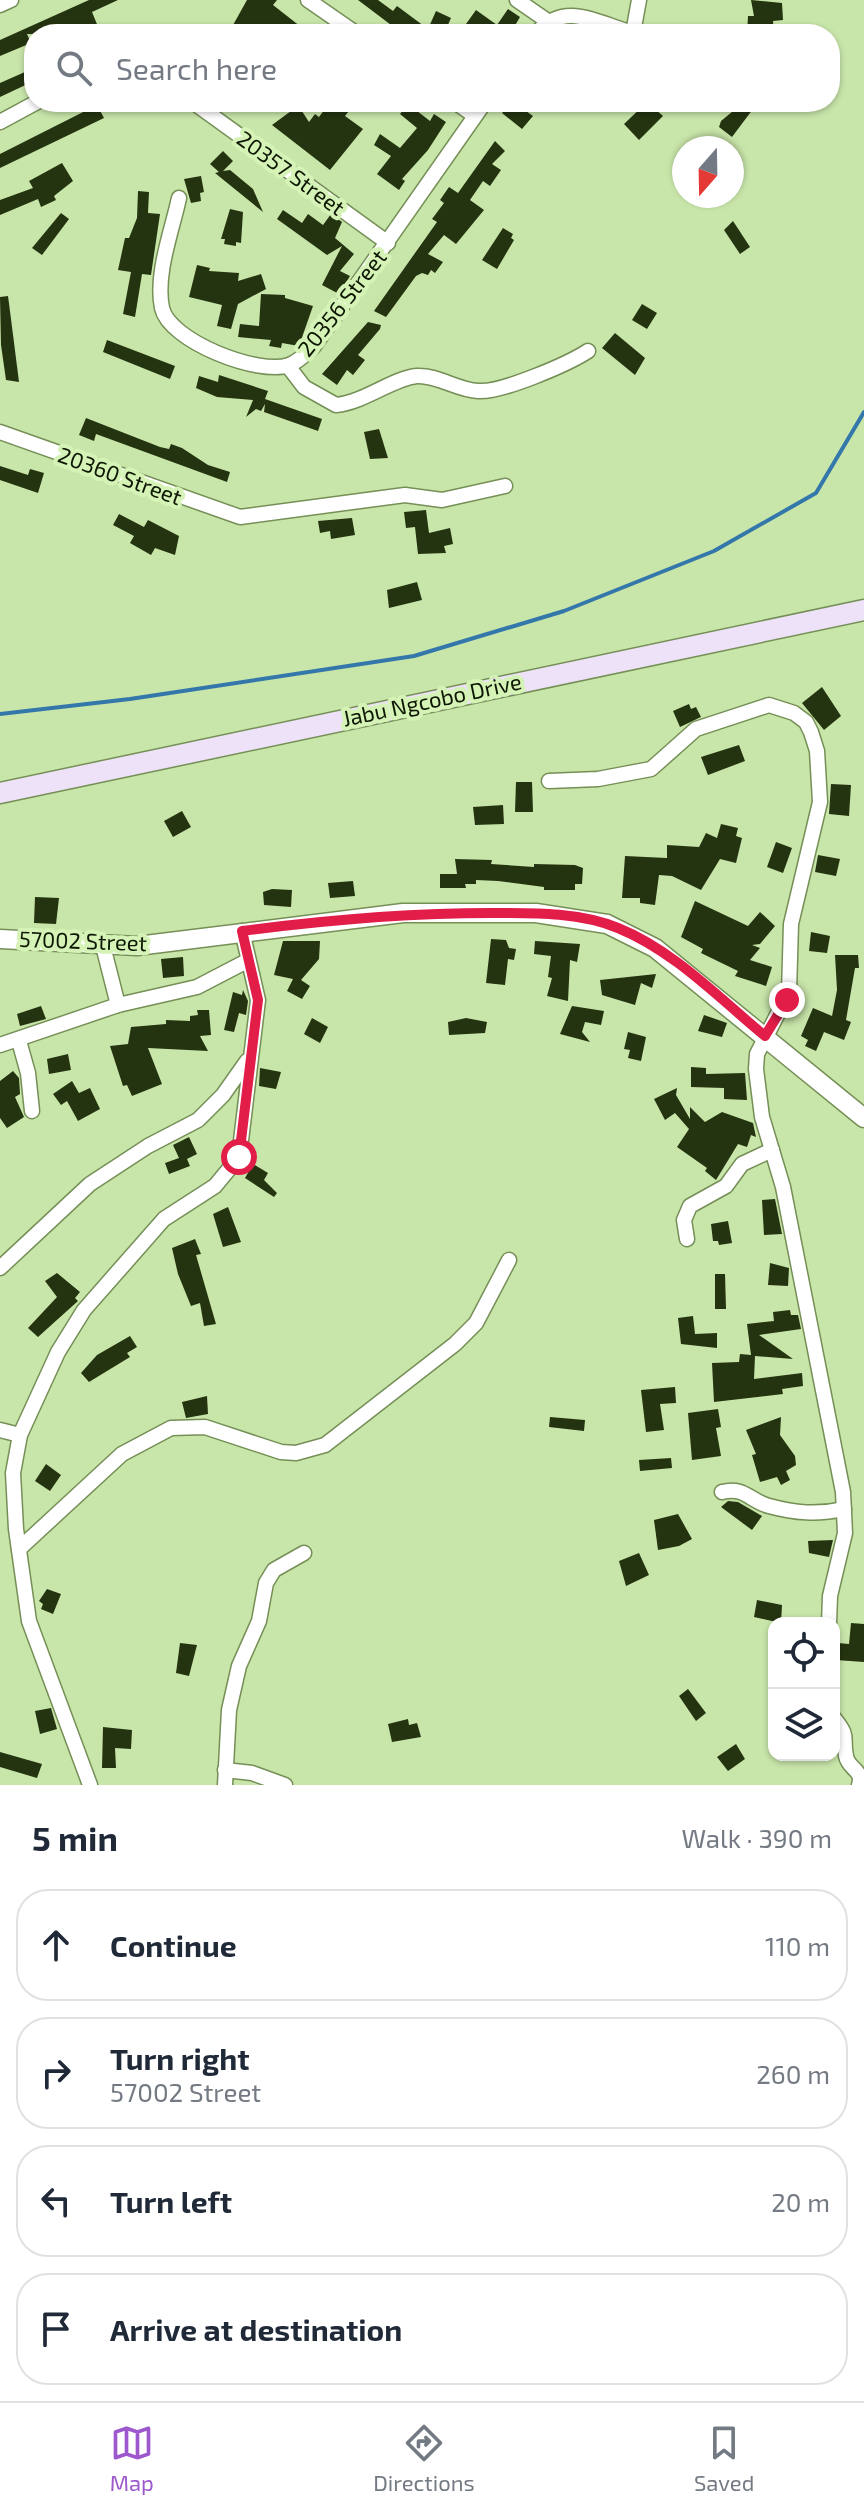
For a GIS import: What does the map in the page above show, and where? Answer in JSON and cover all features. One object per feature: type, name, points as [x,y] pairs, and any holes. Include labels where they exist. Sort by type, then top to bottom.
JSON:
[{"type":"main road","name":"Jabu Ngcobo Drive","points":[[0,793],[864,610]]},
{"type":"street","points":[[0,5],[11,0]]},
{"type":"street","points":[[308,0],[343,24]]},
{"type":"street","points":[[517,0],[546,20]]},
{"type":"street","points":[[635,24],[639,0]]},
{"type":"street","points":[[543,24],[559,15],[582,15],[608,24]]},
{"type":"street","points":[[0,122],[24,109]]},
{"type":"street","name":"20357 Street","points":[[207,112],[388,243]]},
{"type":"street","points":[[469,112],[475,116]]},
{"type":"street","name":"20356 Street","points":[[179,198],[160,297],[168,322],[185,337],[241,361],[272,367],[288,366],[314,346],[478,112]]},
{"type":"street","points":[[288,366],[315,397],[336,405],[372,396],[415,376],[476,391],[490,390],[566,365],[588,351]]},
{"type":"street","name":"20360 Street","points":[[0,432],[240,517],[405,495],[442,500],[505,486]]},
{"type":"street","points":[[549,781],[598,779],[651,769],[696,729],[769,705],[782,707],[806,722],[817,751],[820,802],[791,924],[789,992],[757,1054],[756,1069],[762,1117],[783,1187],[827,1425],[838,1459],[845,1533],[830,1596],[829,1617]]},
{"type":"street","name":"57002 Street","points":[[0,939],[137,946],[403,913],[536,913],[593,920],[644,941],[864,1118]]},
{"type":"street","points":[[90,1785],[29,1621],[13,1473],[20,1435],[58,1352],[84,1310],[164,1219],[215,1186],[239,1157],[258,1000],[242,931]]},
{"type":"street","points":[[103,946],[118,1005]]},
{"type":"street","points":[[0,1045],[118,1005],[197,987],[247,961]]},
{"type":"street","points":[[19,1041],[28,1073],[32,1111]]},
{"type":"street","points":[[0,1268],[90,1184],[148,1146],[198,1120],[223,1095],[250,1058]]},
{"type":"street","points":[[687,1239],[684,1220],[690,1206],[726,1186],[742,1164],[772,1150]]},
{"type":"street","points":[[19,1549],[122,1454],[171,1428],[205,1427],[281,1452],[308,1451],[325,1445],[455,1344],[476,1323],[509,1260]]},
{"type":"street","points":[[0,1430],[20,1435]]},
{"type":"street","points":[[722,1492],[740,1490],[765,1506],[811,1514],[844,1509]]},
{"type":"street","points":[[285,1785],[252,1773],[225,1778],[234,1685],[259,1621],[266,1583],[274,1570],[304,1553]]},
{"type":"street","points":[[840,1726],[844,1731],[846,1756],[859,1774],[859,1785]]},
{"type":"building","points":[[89,0],[118,0],[92,12],[97,24],[36,24]]},
{"type":"building","points":[[247,0],[277,0],[273,5],[297,24],[234,24]]},
{"type":"building","points":[[358,0],[378,0],[393,11],[397,6],[421,24],[390,24]]},
{"type":"building","points":[[751,0],[782,3],[783,20],[773,21],[773,24],[748,24],[748,16],[754,16]]},
{"type":"building","points":[[508,9],[520,17],[516,24],[498,24]]},
{"type":"building","points":[[476,10],[496,24],[466,24]]},
{"type":"building","points":[[436,11],[451,18],[448,24],[430,24]]},
{"type":"building","points":[[24,29],[24,46],[0,56],[0,40]]},
{"type":"building","points":[[24,72],[24,86],[0,97],[0,83]]},
{"type":"building","points":[[83,112],[101,112],[104,118],[0,168],[0,154]]},
{"type":"building","points":[[290,112],[302,112],[309,122],[315,114],[319,117],[323,112],[348,112],[345,116],[363,129],[330,170],[272,125]]},
{"type":"building","points":[[418,112],[430,121],[434,114],[446,122],[428,150],[402,179],[405,181],[399,190],[377,174],[391,156],[374,145],[380,134],[400,148],[417,128],[400,114]]},
{"type":"building","points":[[527,112],[533,116],[522,129],[502,113]]},
{"type":"building","points":[[637,112],[658,112],[663,116],[639,140],[624,124]]},
{"type":"building","points":[[732,112],[751,112],[733,136],[719,127]]},
{"type":"building","points":[[495,141],[505,151],[492,164],[501,170],[490,186],[483,181],[470,200],[484,210],[456,244],[444,235],[428,254],[443,262],[435,273],[431,270],[428,275],[422,273],[416,276],[386,317],[374,311],[437,222],[432,219],[444,203],[440,200],[449,187],[458,193]]},
{"type":"building","points":[[223,151],[233,161],[223,171],[230,170],[253,189],[263,212],[215,173],[219,172],[210,164]]},
{"type":"building","points":[[62,163],[73,181],[54,196],[56,200],[41,207],[38,199],[0,215],[0,200],[33,188],[29,181]]},
{"type":"building","points":[[201,176],[204,192],[200,193],[201,201],[191,203],[184,179]]},
{"type":"building","points":[[138,191],[149,192],[148,213],[160,214],[151,275],[142,274],[135,317],[123,314],[131,272],[118,270],[125,238],[129,238],[137,218]]},
{"type":"building","points":[[230,209],[243,212],[241,243],[236,242],[236,246],[224,244],[225,239],[221,239]]},
{"type":"building","points":[[283,210],[302,223],[308,214],[323,225],[331,214],[342,222],[335,238],[354,254],[340,271],[350,276],[339,294],[322,285],[342,246],[327,255],[277,219]]},
{"type":"building","points":[[61,213],[69,219],[42,255],[32,248]]},
{"type":"building","points":[[733,221],[750,247],[740,254],[724,230]]},
{"type":"building","points":[[503,228],[513,234],[511,238],[514,240],[497,269],[482,260]]},
{"type":"building","points":[[197,265],[210,268],[209,271],[239,273],[238,281],[261,274],[266,289],[238,304],[231,329],[217,326],[222,305],[189,297]]},
{"type":"building","points":[[261,294],[285,295],[285,298],[313,306],[299,346],[282,343],[281,348],[269,346],[271,340],[238,337],[240,324],[259,326]]},
{"type":"building","points":[[8,296],[19,382],[6,380],[1,345],[0,297]]},
{"type":"building","points":[[642,304],[657,313],[647,329],[632,320]]},
{"type":"building","points":[[368,322],[381,325],[358,355],[365,360],[353,375],[347,370],[337,385],[322,374]]},
{"type":"building","points":[[615,333],[645,358],[635,375],[602,348]]},
{"type":"building","points":[[107,340],[175,366],[170,379],[103,352]]},
{"type":"building","points":[[219,375],[268,391],[265,399],[322,419],[318,431],[264,412],[265,404],[261,411],[256,409],[246,417],[253,400],[217,397],[196,388],[199,376],[218,382]]},
{"type":"building","points":[[86,418],[160,447],[169,449],[171,444],[182,448],[208,465],[230,472],[227,482],[96,434],[94,441],[79,435]]},
{"type":"building","points":[[379,429],[388,458],[370,459],[364,432]]},
{"type":"building","points":[[0,466],[28,475],[30,469],[44,473],[38,493],[0,480]]},
{"type":"building","points":[[426,510],[429,533],[450,528],[453,544],[444,546],[446,553],[418,554],[415,527],[406,528],[404,512]]},
{"type":"building","points":[[119,514],[144,527],[148,520],[179,536],[175,555],[155,548],[151,555],[130,543],[134,536],[113,525]]},
{"type":"building","points":[[352,518],[355,535],[331,539],[330,531],[320,533],[318,521]]},
{"type":"building","points":[[417,582],[422,600],[389,608],[387,590]]},
{"type":"building","points":[[822,687],[841,716],[824,730],[802,703]]},
{"type":"building","points":[[689,704],[691,709],[696,707],[701,717],[680,727],[673,711]]},
{"type":"building","points":[[739,745],[745,761],[708,775],[701,757]]},
{"type":"building","points":[[516,782],[532,782],[533,812],[515,812]]},
{"type":"building","points":[[831,784],[851,785],[849,816],[829,814]]},
{"type":"building","points":[[503,805],[504,824],[475,825],[473,807]]},
{"type":"building","points":[[182,811],[191,827],[173,837],[164,821]]},
{"type":"building","points":[[721,824],[738,828],[736,836],[742,838],[736,863],[720,859],[701,890],[672,876],[659,875],[655,905],[640,903],[640,898],[622,898],[625,856],[667,858],[667,845],[699,847],[706,833],[717,838]]},
{"type":"building","points":[[776,842],[792,848],[783,873],[767,867]]},
{"type":"building","points":[[818,855],[840,859],[836,876],[815,872]]},
{"type":"building","points":[[455,859],[492,860],[491,864],[534,867],[534,864],[575,865],[583,868],[582,884],[575,884],[575,890],[544,890],[544,887],[476,880],[476,884],[465,884],[466,888],[440,888],[440,874],[457,874]]},
{"type":"building","points":[[353,881],[355,896],[330,898],[328,883]]},
{"type":"building","points":[[292,890],[291,907],[264,905],[263,892]]},
{"type":"building","points":[[35,897],[59,898],[56,924],[34,923]]},
{"type":"building","points":[[695,901],[748,926],[760,912],[775,926],[760,944],[752,945],[760,948],[750,960],[772,967],[766,986],[735,976],[738,971],[701,953],[703,949],[681,937]]},
{"type":"building","points":[[811,932],[830,936],[827,953],[809,951]]},
{"type":"building","points":[[491,939],[506,940],[509,948],[516,949],[514,960],[508,959],[505,985],[486,983]]},
{"type":"building","points":[[283,941],[320,941],[319,959],[301,980],[310,986],[302,999],[287,991],[293,979],[274,975]]},
{"type":"building","points":[[535,941],[580,944],[577,962],[570,960],[568,1001],[547,996],[552,978],[548,977],[551,956],[534,954]]},
{"type":"building","points":[[835,955],[858,955],[859,968],[855,968],[846,1020],[851,1022],[844,1040],[824,1032],[816,1051],[805,1046],[808,1040],[801,1036],[813,1008],[832,1016],[837,990]]},
{"type":"building","points":[[183,957],[184,976],[163,978],[161,959]]},
{"type":"building","points":[[656,974],[652,988],[641,983],[635,1005],[602,995],[600,980]]},
{"type":"building","points":[[243,990],[248,1001],[246,1015],[239,1013],[234,1032],[224,1030],[233,992],[242,995]]},
{"type":"building","points":[[41,1006],[46,1019],[20,1026],[17,1014]]},
{"type":"building","points":[[572,1006],[604,1011],[601,1025],[585,1022],[582,1032],[590,1042],[560,1034]]},
{"type":"building","points":[[197,1010],[209,1010],[211,1035],[200,1036],[208,1051],[148,1048],[162,1084],[132,1096],[127,1085],[123,1086],[110,1046],[128,1044],[131,1027],[166,1024],[166,1020],[190,1021],[190,1016],[198,1015]]},
{"type":"building","points":[[704,1015],[727,1023],[722,1037],[698,1031]]},
{"type":"building","points":[[312,1018],[328,1027],[320,1043],[304,1034]]},
{"type":"building","points":[[466,1018],[487,1022],[485,1033],[449,1035],[448,1022]]},
{"type":"building","points":[[628,1032],[646,1037],[641,1061],[628,1058],[630,1050],[624,1049]]},
{"type":"building","points":[[68,1054],[71,1070],[49,1074],[47,1059]]},
{"type":"building","points":[[691,1067],[706,1068],[706,1074],[745,1073],[747,1100],[724,1099],[724,1088],[691,1087]]},
{"type":"building","points":[[260,1068],[281,1072],[276,1089],[259,1086]]},
{"type":"building","points":[[13,1071],[19,1078],[20,1094],[15,1097],[24,1117],[7,1128],[0,1118],[0,1081]]},
{"type":"building","points":[[72,1081],[79,1093],[90,1088],[100,1109],[78,1121],[67,1101],[61,1105],[53,1094]]},
{"type":"building","points":[[677,1088],[676,1095],[690,1119],[690,1107],[705,1122],[722,1112],[753,1123],[756,1137],[751,1135],[747,1147],[738,1144],[716,1180],[705,1171],[707,1168],[677,1147],[689,1129],[675,1113],[665,1120],[654,1099]]},
{"type":"building","points":[[189,1137],[197,1154],[187,1159],[190,1166],[169,1174],[165,1163],[179,1158],[173,1145]]},
{"type":"building","points":[[253,1164],[268,1173],[264,1180],[277,1193],[274,1197],[245,1178]]},
{"type":"building","points":[[775,1199],[782,1234],[764,1235],[762,1200]]},
{"type":"building","points":[[228,1207],[241,1242],[223,1247],[213,1214]]},
{"type":"building","points":[[728,1221],[732,1243],[719,1245],[718,1241],[713,1241],[711,1224]]},
{"type":"building","points":[[195,1239],[201,1254],[196,1255],[216,1324],[204,1326],[200,1303],[191,1306],[178,1274],[172,1248]]},
{"type":"building","points":[[770,1263],[789,1268],[788,1286],[768,1285]]},
{"type":"building","points":[[57,1273],[80,1292],[75,1298],[78,1301],[38,1337],[28,1328],[57,1297],[45,1281]]},
{"type":"building","points":[[715,1274],[725,1274],[726,1309],[715,1309]]},
{"type":"building","points":[[790,1310],[791,1315],[798,1315],[801,1329],[759,1335],[793,1359],[755,1356],[754,1379],[802,1373],[803,1386],[782,1389],[783,1394],[714,1402],[712,1363],[739,1362],[740,1354],[751,1355],[747,1324],[774,1321],[773,1312]]},
{"type":"building","points":[[693,1316],[695,1334],[717,1333],[717,1348],[681,1344],[678,1318]]},
{"type":"building","points":[[130,1336],[137,1347],[127,1353],[130,1357],[89,1382],[81,1373],[97,1355]]},
{"type":"building","points":[[675,1387],[676,1403],[660,1404],[664,1430],[646,1432],[641,1390]]},
{"type":"building","points":[[207,1396],[208,1414],[186,1418],[182,1402]]},
{"type":"building","points":[[718,1409],[721,1427],[716,1428],[721,1456],[692,1460],[688,1413]]},
{"type":"building","points":[[550,1417],[585,1420],[584,1431],[549,1427]]},
{"type":"building","points":[[781,1417],[780,1435],[795,1456],[796,1465],[786,1471],[790,1480],[781,1485],[777,1477],[760,1482],[752,1455],[756,1454],[746,1430]]},
{"type":"building","points":[[671,1458],[672,1468],[640,1471],[639,1460]]},
{"type":"building","points":[[46,1464],[61,1475],[50,1491],[35,1481]]},
{"type":"building","points":[[728,1501],[738,1502],[762,1516],[752,1530],[721,1507]]},
{"type":"building","points":[[678,1514],[692,1539],[679,1546],[658,1550],[654,1520]]},
{"type":"building","points":[[833,1540],[829,1557],[809,1553],[808,1541]]},
{"type":"building","points":[[639,1553],[649,1575],[626,1586],[619,1561]]},
{"type":"building","points":[[47,1589],[61,1594],[53,1614],[41,1609],[43,1604],[39,1601]]},
{"type":"building","points":[[757,1600],[782,1605],[781,1617],[768,1617],[768,1620],[754,1617]]},
{"type":"building","points":[[851,1623],[864,1624],[864,1662],[840,1660],[840,1643],[849,1644]]},
{"type":"building","points":[[180,1643],[197,1645],[189,1676],[176,1673]]},
{"type":"building","points":[[688,1689],[706,1713],[696,1721],[679,1696]]},
{"type":"building","points":[[51,1708],[57,1729],[40,1734],[35,1711]]},
{"type":"building","points":[[408,1719],[409,1725],[417,1723],[421,1737],[392,1742],[388,1724]]},
{"type":"building","points":[[103,1727],[132,1730],[131,1749],[115,1748],[116,1768],[102,1768]]},
{"type":"building","points":[[736,1744],[745,1759],[728,1771],[717,1757]]},
{"type":"building","points":[[0,1752],[42,1764],[37,1778],[0,1767]]},
{"type":"waterway","points":[[0,714],[130,699],[414,656],[564,611],[714,551],[816,493],[864,412]]},
{"type":"route","points":[[239,1157],[258,1000],[242,931],[403,913],[536,913],[580,918],[620,928],[644,941],[765,1036],[787,1000]]}]
